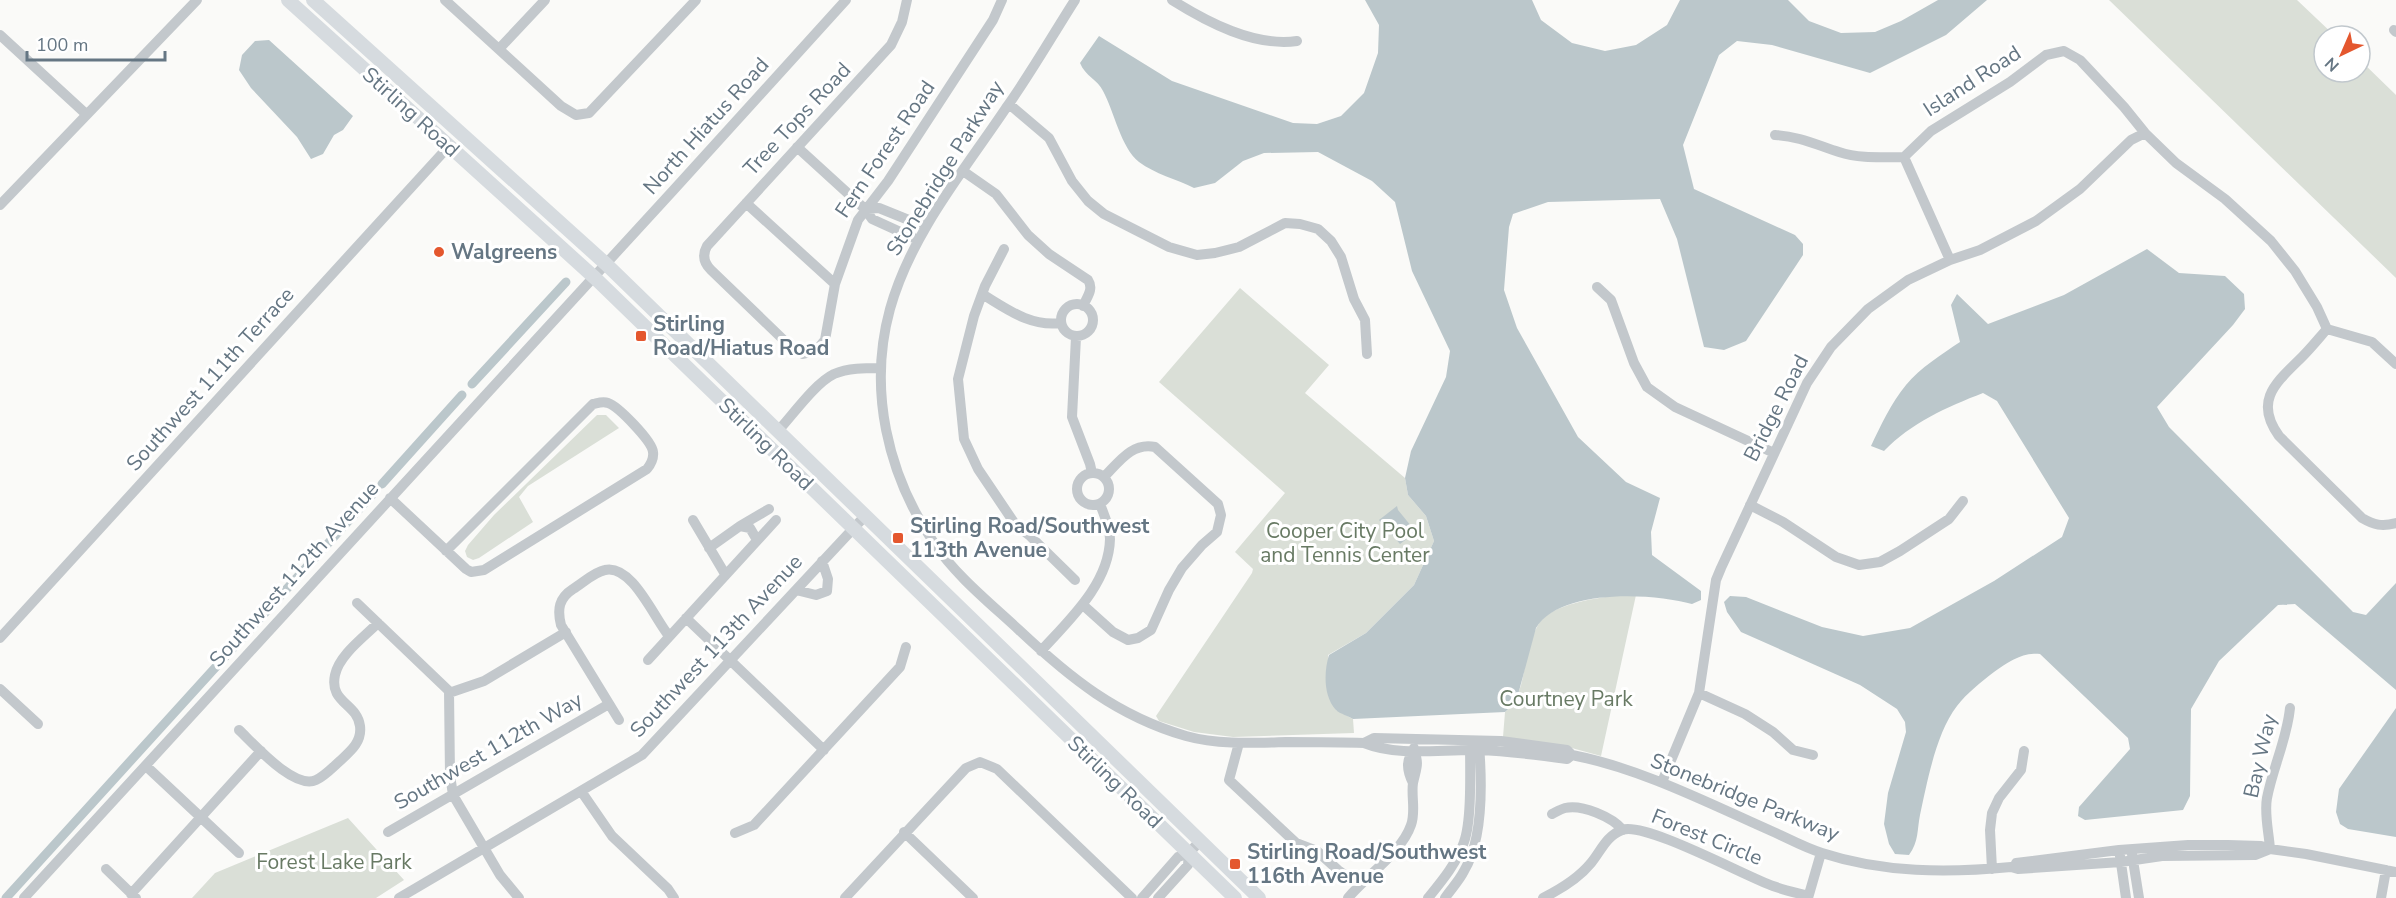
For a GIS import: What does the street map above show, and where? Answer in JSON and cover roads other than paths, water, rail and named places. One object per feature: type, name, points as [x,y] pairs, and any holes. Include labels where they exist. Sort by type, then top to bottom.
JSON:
[{"type":"main road","name":"Stirling Road","points":[[288,0],[594,278],[1235,898]]},
{"type":"main road","name":"Stirling Road","points":[[314,0],[606,264],[1259,898]]},
{"type":"street","points":[[0,205],[197,0]]},
{"type":"street","points":[[446,0],[561,106],[576,115],[589,112],[696,0]]},
{"type":"street","points":[[499,49],[545,0]]},
{"type":"street","name":"North Hiatus Road","points":[[594,278],[846,0]]},
{"type":"street","name":"Tree Tops Road","points":[[803,354],[793,349],[711,270],[704,256],[707,246],[891,45],[902,22],[907,0]]},
{"type":"street","name":"Fern Forest Road","points":[[803,354],[816,351],[825,340],[835,284],[850,237],[865,209],[888,181],[993,20],[1002,0]]},
{"type":"street","name":"Stonebridge Parkway","points":[[1075,0],[918,240],[903,271],[890,311],[880,368],[882,416],[894,464],[913,505],[934,543],[964,578],[1041,651],[1075,681],[1112,706],[1152,725],[1189,737],[1239,743],[1364,743],[1374,747],[1414,751],[1475,745]]},
{"type":"street","points":[[1172,0],[1228,28],[1262,40],[1279,44],[1297,41]]},
{"type":"street","points":[[0,35],[86,114]]},
{"type":"street","name":"Island Road","points":[[1904,157],[1931,131],[2010,82],[2046,55],[2064,51],[2080,60],[2145,133],[2176,163],[2225,199],[2271,242],[2295,271],[2317,307],[2327,329]]},
{"type":"street","points":[[1009,104],[1049,138],[1072,181],[1088,201],[1104,214],[1169,247],[1197,255],[1215,253],[1239,247],[1285,223],[1318,229],[1331,241],[1341,256],[1354,299],[1365,320],[1367,354]]},
{"type":"street","name":"Bridge Road","points":[[1662,782],[1699,693],[1716,580],[1807,383],[1831,347],[1868,309],[1908,280],[1950,260],[1980,250],[2036,221],[2080,189],[2131,140],[2145,133]]},
{"type":"street","points":[[1775,135],[1791,135],[1840,152],[1866,158],[1904,157],[1950,260]]},
{"type":"street","name":"Southwest 111th Terrace","points":[[0,638],[449,146]]},
{"type":"street","points":[[797,147],[865,209],[872,219],[918,240]]},
{"type":"street","points":[[963,171],[996,194],[1028,235],[1043,249],[1088,280],[1090,292],[1083,306]]},
{"type":"street","points":[[746,203],[835,284]]},
{"type":"street","points":[[865,209],[879,208],[926,227]]},
{"type":"street","points":[[1004,249],[974,316],[958,379],[964,439],[978,469],[1015,524],[1075,580]]},
{"type":"street","name":"Southwest 112th Avenue","points":[[24,898],[594,278]]},
{"type":"street","points":[[1597,287],[1611,300],[1634,363],[1647,387],[1675,407],[1774,453]]},
{"type":"street","points":[[982,294],[1032,322],[1061,323]]},
{"type":"street","points":[[1078,304],[1083,306],[1091,313],[1093,323],[1088,332],[1076,337],[1064,331],[1061,315],[1068,307],[1078,304]]},
{"type":"street","points":[[2391,524],[2375,525],[2362,518],[2279,436],[2271,425],[2268,409],[2270,393],[2276,382],[2305,355],[2327,329],[2372,342],[2396,364]]},
{"type":"street","points":[[1076,337],[1072,417],[1092,473]]},
{"type":"street","points":[[777,432],[815,390],[832,375],[852,369],[880,368]]},
{"type":"street","points":[[390,498],[446,550],[471,572],[484,570],[642,473],[653,459],[653,451],[648,439],[613,406],[601,402],[589,407],[446,550]]},
{"type":"street","points":[[1083,604],[1113,632],[1128,640],[1138,638],[1150,630],[1182,568],[1217,532],[1221,515],[1218,504],[1155,447],[1144,445],[1133,449],[1104,477]]},
{"type":"street","points":[[1092,473],[1104,477],[1109,486],[1108,496],[1100,504],[1085,504],[1076,492],[1079,480],[1092,473]]},
{"type":"street","points":[[1750,505],[1783,522],[1836,557],[1859,565],[1880,562],[1900,551],[1949,519],[1964,501]]},
{"type":"street","points":[[1041,651],[1083,604],[1101,575],[1110,541],[1109,529],[1100,504]]},
{"type":"street","points":[[709,548],[769,509]]},
{"type":"street","name":"Southwest 113th Avenue","points":[[399,898],[642,755],[865,516]]},
{"type":"street","points":[[693,520],[725,574]]},
{"type":"street","points":[[648,660],[776,520]]},
{"type":"street","points":[[740,526],[750,528],[758,540]]},
{"type":"street","points":[[796,590],[816,595],[827,591],[828,579],[822,561]]},
{"type":"street","points":[[619,720],[566,632],[560,618],[559,604],[564,596],[599,572],[613,569],[625,574],[631,580],[669,636]]},
{"type":"street","points":[[357,603],[449,692],[450,775],[453,795],[500,875],[519,898]]},
{"type":"street","points":[[686,618],[824,750]]},
{"type":"street","points":[[239,730],[292,777],[305,782],[317,780],[354,749],[359,738],[360,724],[352,710],[336,695],[333,685],[342,660],[378,623]]},
{"type":"street","points":[[449,692],[484,681],[566,632]]},
{"type":"street","points":[[735,833],[754,825],[824,750],[900,667],[906,647]]},
{"type":"street","points":[[0,689],[39,724]]},
{"type":"street","points":[[1699,693],[1745,714],[1773,732],[1793,750],[1814,755]]},
{"type":"street","name":"Southwest 112th Way","points":[[388,832],[609,704]]},
{"type":"street","name":"Bay Way","points":[[2270,849],[2267,800],[2288,729],[2290,708]]},
{"type":"street","name":"Stonebridge Parkway","points":[[1364,743],[1374,738],[1414,738],[1567,759],[1572,755],[1611,764],[1662,782],[1821,853],[1883,866],[1920,871],[1960,872],[2011,867],[2121,862],[2132,855]]},
{"type":"street","points":[[1348,898],[1398,847],[1412,824],[1413,783],[1408,774],[1408,767],[1411,753],[1414,751],[1414,738]]},
{"type":"street","points":[[1239,743],[1229,780],[1296,843],[1317,851],[1359,885]]},
{"type":"street","points":[[1428,898],[1454,863],[1464,842],[1475,745]]},
{"type":"street","points":[[1445,898],[1466,870],[1479,824],[1481,771],[1475,745]]},
{"type":"street","points":[[106,870],[133,896],[200,816],[261,751]]},
{"type":"street","points":[[1992,869],[1990,830],[1992,813],[1999,798],[2021,771],[2024,751]]},
{"type":"street","points":[[845,898],[966,768],[976,763],[986,763],[997,769],[1132,898]]},
{"type":"street","points":[[146,766],[239,853]]},
{"type":"street","points":[[581,791],[605,828],[674,898]]},
{"type":"street","points":[[1552,814],[1566,808],[1580,809],[1607,816],[1616,821],[1623,830]]},
{"type":"street","name":"Forest Circle","points":[[1543,898],[1572,881],[1591,862],[1606,841],[1623,830],[1638,829],[1772,885],[1808,897]]},
{"type":"street","points":[[904,832],[973,898]]},
{"type":"street","points":[[1142,898],[1178,857],[1189,853],[1200,841]]},
{"type":"street","name":"Stonebridge Parkway","points":[[2011,867],[2017,862],[2119,850],[2132,855],[2162,856],[2255,855],[2270,849],[2391,871]]},
{"type":"street","points":[[2119,850],[2126,898]]},
{"type":"street","points":[[1158,898],[1188,865],[1189,853]]},
{"type":"street","points":[[1808,897],[1821,853]]},
{"type":"street","points":[[2132,855],[2139,898]]},
{"type":"street","points":[[2381,898],[2391,871]]},
{"type":"waterway","points":[[472,384],[566,282]]},
{"type":"waterway","points":[[382,484],[462,395]]},
{"type":"waterway","points":[[6,898],[372,495]]},
{"type":"place","name":"Walgreens","points":[[439,252]]},
{"type":"place","name":"Stirling Road/Hiatus Road","points":[[641,336]]},
{"type":"place","name":"Stirling Road/Southwest 113th Avenue","points":[[898,538]]},
{"type":"place","name":"Stirling Road/Southwest 116th Avenue","points":[[1235,864]]},
{"type":"park label","name":"Cooper City Pool and Tennis Center","points":[[1345,543]]},
{"type":"park label","name":"Courtney Park","points":[[1566,699]]},
{"type":"park label","name":"Forest Lake Park","points":[[334,862]]}]
